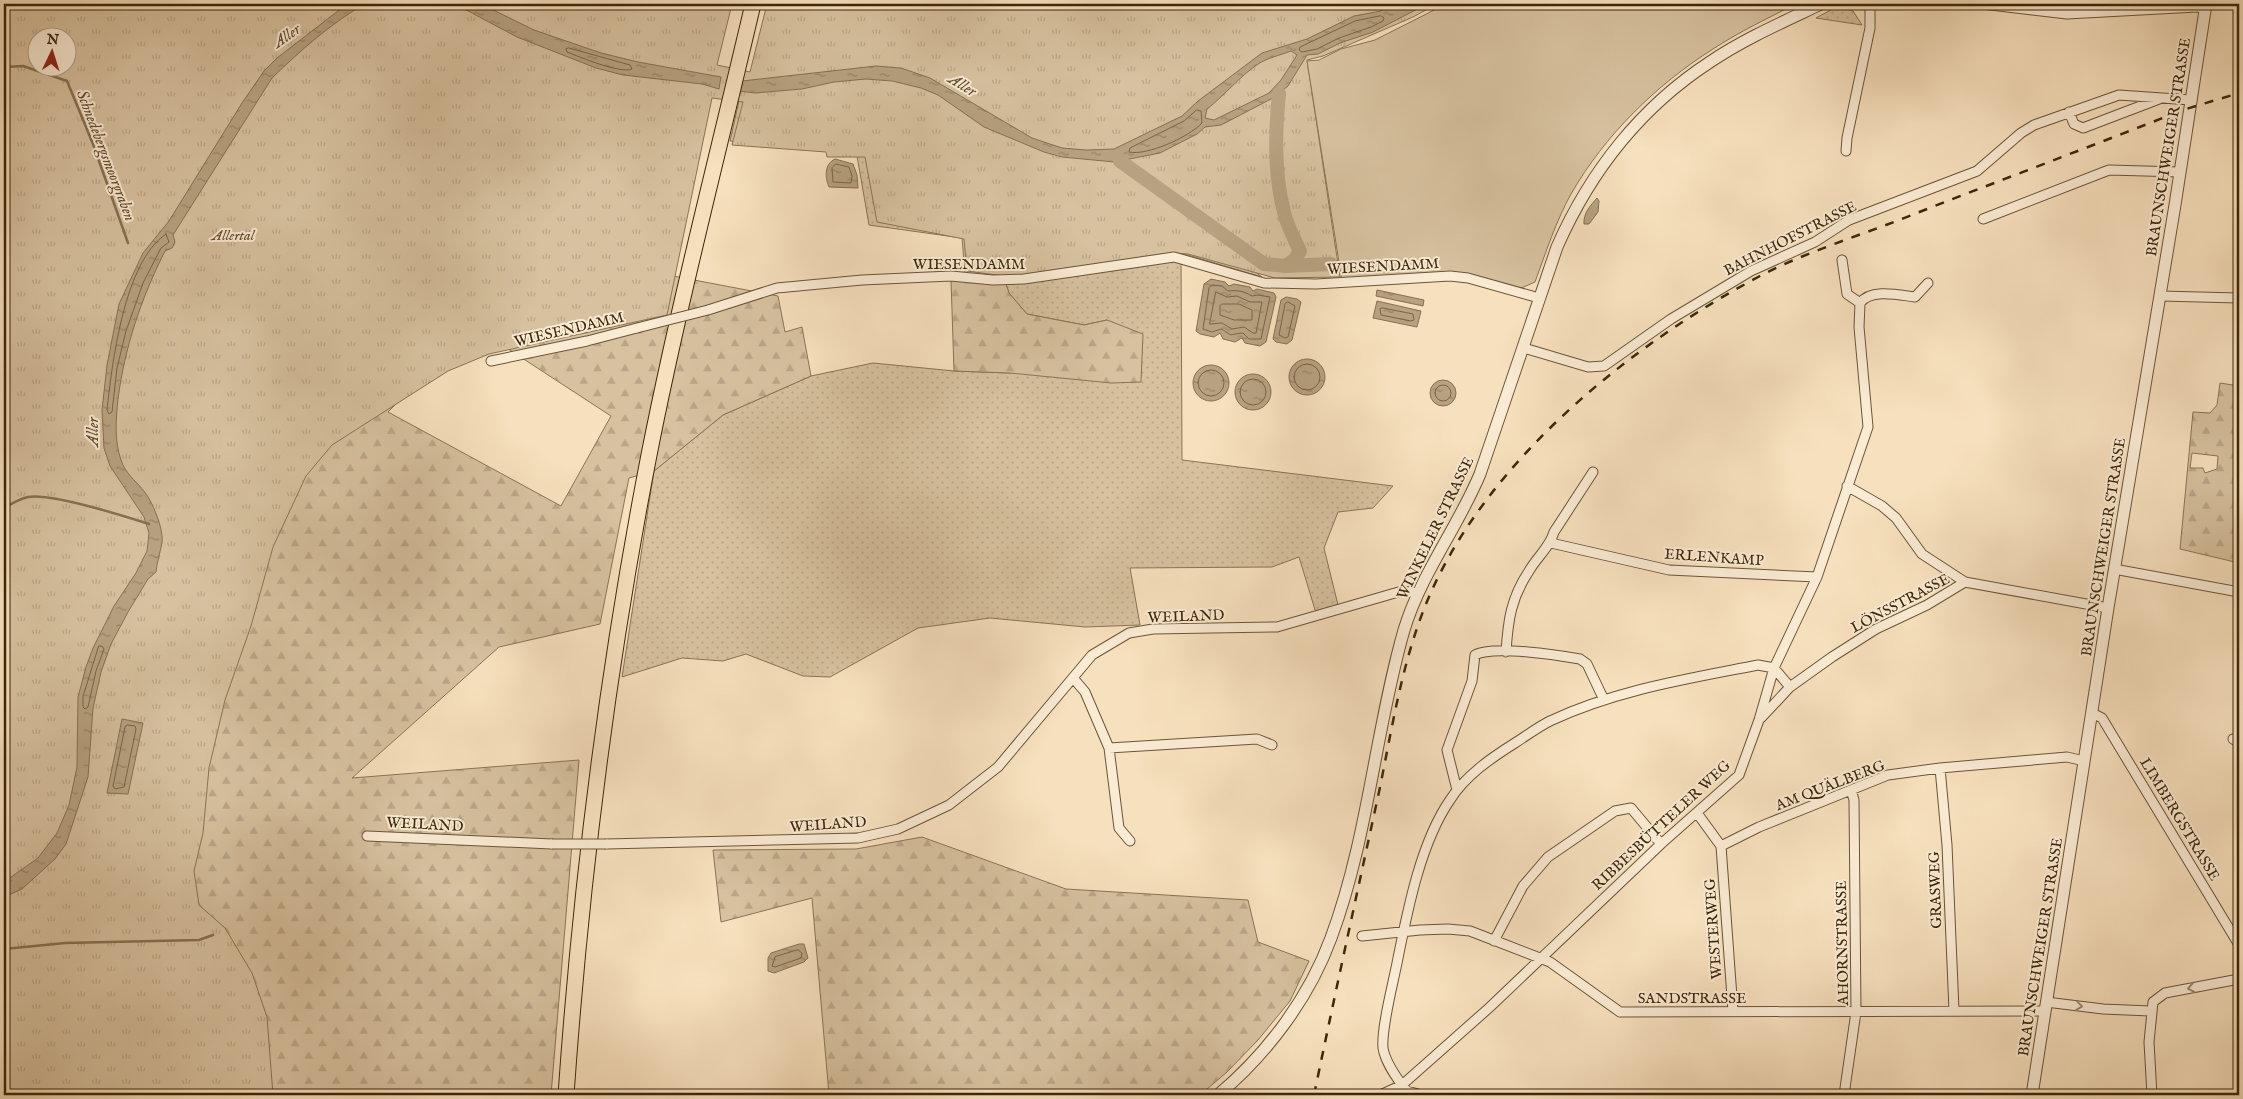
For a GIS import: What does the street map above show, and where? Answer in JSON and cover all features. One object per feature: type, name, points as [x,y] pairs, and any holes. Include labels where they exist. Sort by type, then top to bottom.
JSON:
[{"type":"highway","points":[[734,67],[743,4]]},
{"type":"highway","points":[[556,1095],[578,848],[613,609],[642,451],[726,98],[753,4]]},
{"type":"highway","points":[[566,1095],[596,774],[622,611],[661,401],[726,98]]},
{"type":"street","name":"WINKELER STRASSE","points":[[1218,1095],[1249,1066],[1281,1027],[1310,982],[1331,938],[1352,864],[1398,654],[1418,593],[1474,490],[1557,247],[1574,211],[1597,172],[1628,132],[1674,89],[1710,62],[1821,4]]},
{"type":"street","points":[[1846,151],[1847,138],[1870,28],[1870,4]]},
{"type":"street","points":[[1982,4],[2067,14],[2206,6]]},
{"type":"street","name":"BRAUNSCHWEIGER STRASSE","points":[[2032,1095],[2049,1005],[2114,569],[2206,6]]},
{"type":"street","name":"BAHNHOFSTRASSE","points":[[1524,348],[1588,367],[1604,366],[1671,319],[1751,271],[1815,242],[1849,220],[1977,171],[2028,128],[2119,95],[2191,100]]},
{"type":"street","name":"BAHNHOFSTRASSE","points":[[2069,112],[2074,124],[2083,128],[2162,98]]},
{"type":"street","points":[[1983,219],[2108,170],[2180,172]]},
{"type":"street","name":"WIESENDAMM","points":[[491,361],[587,341],[708,310],[777,288],[862,280],[951,276],[994,280],[1024,279],[1174,257],[1264,283],[1316,284],[1450,276],[1468,278],[1539,298]]},
{"type":"street","points":[[1842,260],[1847,294],[1860,303],[1863,299],[1874,294],[1915,297],[1928,283]]},
{"type":"street","points":[[2160,296],[2239,298]]},
{"type":"street","name":"RIBBESBÜTTELER WEG","points":[[1380,1095],[1402,1085],[1541,958],[1660,844],[1738,775],[1759,720],[1774,668],[1817,577],[1868,427],[1859,327],[1860,303]]},
{"type":"street","points":[[1506,652],[1509,611],[1528,571],[1551,543],[1554,532],[1593,472]]},
{"type":"street","points":[[1847,486],[1882,506],[1896,518],[1922,554],[1965,582]]},
{"type":"street","name":"ERLENKAMP","points":[[1551,543],[1669,570],[1817,577]]},
{"type":"street","points":[[2114,569],[2239,592]]},
{"type":"street","name":"LÖNSSTRASSE","points":[[1759,720],[1790,687],[1876,629],[1927,605],[1965,582],[2108,608]]},
{"type":"street","name":"WEILAND","points":[[367,836],[552,844],[606,844],[858,838],[898,829],[948,804],[998,767],[1074,679],[1092,655],[1129,633],[1153,629],[1277,627],[1402,591],[1418,593]]},
{"type":"street","points":[[1457,790],[1447,750],[1472,681],[1475,655],[1481,652],[1506,652],[1565,656],[1584,660],[1604,700]]},
{"type":"street","points":[[1422,1095],[1407,1090],[1402,1085],[1390,1065],[1384,1049],[1383,1039],[1404,933],[1426,850],[1449,801],[1457,790],[1480,767],[1504,749],[1549,722],[1604,700],[1642,688],[1758,664],[1774,668],[1790,687]]},
{"type":"street","points":[[1074,679],[1085,692],[1109,748],[1119,828],[1130,841]]},
{"type":"street","name":"LIMBERGSTRASSE","points":[[2092,713],[2102,718],[2239,945]]},
{"type":"street","points":[[1109,748],[1257,739],[1272,744]]},
{"type":"street","name":"AM QUÄLBERG","points":[[1722,846],[1760,827],[1888,775],[1940,768],[2068,758],[2084,761]]},
{"type":"street","name":"GRASWEG","points":[[1940,768],[1947,844],[1954,1011]]},
{"type":"street","name":"AHORNSTRASSE","points":[[1844,1095],[1856,1012],[1854,800],[1850,790]]},
{"type":"street","points":[[1494,941],[1523,886],[1548,857],[1615,811],[1631,808],[1660,844]]},
{"type":"street","points":[[1697,813],[1722,846]]},
{"type":"street","name":"WESTERWEG","points":[[1722,846],[1733,1011]]},
{"type":"street","name":"SANDSTRASSE","points":[[1362,936],[1448,929],[1470,932],[1550,962],[1620,1012],[1954,1011],[2049,1005],[2103,1010],[2150,1011]]},
{"type":"street","points":[[2152,1095],[2149,1042],[2150,1011],[2153,1002],[2165,993],[2239,979]]},
{"type":"green space","name":"Allertal","points":[[4,4],[732,4],[717,65],[750,72],[767,4],[1437,4],[1413,17],[1323,56],[1307,60],[1340,277],[1275,278],[1188,254],[1174,253],[1011,277],[967,271],[964,239],[877,222],[865,157],[827,157],[826,152],[732,145],[743,102],[712,98],[667,315],[489,354],[448,371],[332,445],[306,476],[273,547],[251,626],[225,700],[209,768],[203,833],[194,871],[199,905],[225,928],[252,973],[267,1017],[273,1095],[4,1095]]},
{"type":"green space","points":[[1446,4],[1796,4],[1743,31],[1692,63],[1633,113],[1600,152],[1571,194],[1556,226],[1535,282],[1519,289],[1453,272],[1342,281],[1307,61],[1319,60],[1341,49],[1375,40]]},
{"type":"green space","points":[[1838,6],[1853,11],[1862,25],[1816,18]]},
{"type":"green space","points":[[739,101],[1121,170],[1262,277],[1181,253],[1182,460],[1393,486],[1373,508],[1338,512],[1324,548],[1338,605],[1316,613],[1299,557],[1272,567],[1130,568],[1140,625],[1085,627],[990,618],[918,628],[830,677],[803,676],[746,654],[723,661],[682,658],[622,677],[654,471],[723,415],[811,376],[873,363],[954,371],[1010,373],[1107,320],[1084,325],[1027,314],[1009,293],[983,236],[962,238],[869,225],[856,150],[730,141]]},
{"type":"green space","points":[[983,236],[1027,258],[1027,283],[1006,284],[1009,293],[1027,314],[1084,325],[1107,320],[1143,334],[1141,382],[1111,383],[1010,373],[954,371],[951,280],[965,274],[962,238]]},
{"type":"green space","points":[[673,276],[778,296],[785,332],[802,327],[811,376],[723,415],[654,471],[629,478],[600,624],[499,647],[352,778],[579,760],[551,1095],[51,1095],[306,410],[455,344],[388,412],[561,506],[611,416],[496,341]]},
{"type":"green space","points":[[2220,383],[2239,386],[2239,563],[2180,549],[2193,412],[2210,413],[2217,405]],"holes":[[[2192,453],[2218,456],[2217,469],[2205,473],[2203,468],[2190,468]]]},
{"type":"green space","points":[[922,837],[1066,889],[1248,900],[1258,942],[1309,961],[1290,1001],[1258,1040],[1227,1072],[1200,1095],[1097,1093],[1080,1095],[829,1095],[812,898],[721,922],[713,850],[856,849]]},
{"type":"water","points":[[347,4],[365,4],[316,38],[272,78],[173,235],[175,242],[172,248],[165,251],[141,305],[121,379],[116,437],[123,465],[146,495],[159,523],[162,543],[156,572],[148,579],[128,612],[111,644],[101,672],[93,708],[88,777],[66,844],[55,859],[22,889],[4,897],[4,882],[38,858],[57,833],[69,805],[77,767],[78,697],[86,667],[93,648],[114,606],[136,573],[147,551],[149,533],[144,517],[110,466],[104,448],[102,410],[107,365],[119,304],[143,253],[169,221],[264,71],[277,58]]},
{"type":"water","points":[[455,4],[481,4],[534,30],[601,53],[638,62],[721,77],[719,89],[702,84],[623,75],[596,68],[517,37]]},
{"type":"water","points":[[1386,4],[1427,4],[1373,32],[1340,43],[1318,54],[1307,55],[1288,86],[1273,98],[1221,125],[1205,127],[1197,134],[1160,153],[1114,162],[1062,157],[1044,152],[984,127],[938,95],[921,88],[892,81],[866,79],[834,82],[802,89],[755,93],[739,91],[742,81],[876,66],[901,68],[930,78],[1032,138],[1062,148],[1086,150],[1114,149],[1182,116],[1198,101],[1262,53],[1307,39],[1354,16],[1381,11]],"holes":[[[1291,51],[1297,55],[1281,80],[1269,93],[1214,120],[1205,118],[1207,109],[1258,64]]]},
{"type":"water","points":[[835,159],[853,164],[857,175],[858,188],[829,187],[826,172],[831,161]]},
{"type":"water","points":[[1597,198],[1599,201],[1598,212],[1589,224],[1584,224],[1586,213]]},
{"type":"water","points":[[1211,279],[1225,282],[1229,286],[1234,284],[1250,287],[1253,291],[1257,289],[1274,293],[1276,297],[1266,342],[1260,346],[1245,343],[1242,338],[1235,342],[1223,339],[1220,333],[1214,337],[1200,334],[1196,331],[1204,284]]},
{"type":"water","points":[[1377,290],[1424,300],[1423,306],[1376,296]]},
{"type":"water","points":[[1286,297],[1297,299],[1301,302],[1292,340],[1287,344],[1276,342],[1273,339],[1281,300]]},
{"type":"water","points":[[1377,301],[1421,311],[1417,327],[1373,318]]},
{"type":"water","points":[[1307,359],[1320,364],[1325,377],[1320,390],[1307,395],[1294,390],[1289,377],[1294,364]]},
{"type":"water","points":[[1211,365],[1224,370],[1229,383],[1224,396],[1211,401],[1198,396],[1193,383],[1198,370]]},
{"type":"water","points":[[1253,374],[1266,379],[1271,392],[1266,405],[1253,410],[1240,405],[1235,392],[1240,379]]},
{"type":"water","points":[[1443,380],[1452,384],[1456,393],[1452,402],[1443,406],[1434,402],[1430,393],[1434,384]]},
{"type":"water","points":[[122,719],[143,723],[128,794],[107,793]]},
{"type":"water","points":[[804,944],[808,958],[804,962],[774,973],[768,971],[768,958],[771,953]]},
{"type":"waterway","name":"Schnedebergsmoorgraben","points":[[4,67],[23,66],[67,81],[93,144],[128,243]]},
{"type":"waterway","points":[[1279,94],[1276,138],[1278,183],[1285,217],[1300,251],[1295,259],[1286,266]]},
{"type":"waterway","points":[[1120,161],[1264,264],[1286,266],[1331,264]]},
{"type":"waterway","points":[[4,508],[28,497],[53,498],[149,524]]},
{"type":"waterway","points":[[4,949],[65,943],[199,940],[213,935]]},
{"type":"railway","points":[[1314,1095],[1394,715],[1413,639],[1432,590],[1458,541],[1491,494],[1529,450],[1571,408],[1616,370],[1663,335],[1760,276],[1809,254],[2183,110],[2239,93]]},
{"type":"water label","name":"Aller","points":[[286,35]]},
{"type":"water label","name":"Aller","points":[[963,84]]},
{"type":"water label","name":"Aller","points":[[92,432]]}]
